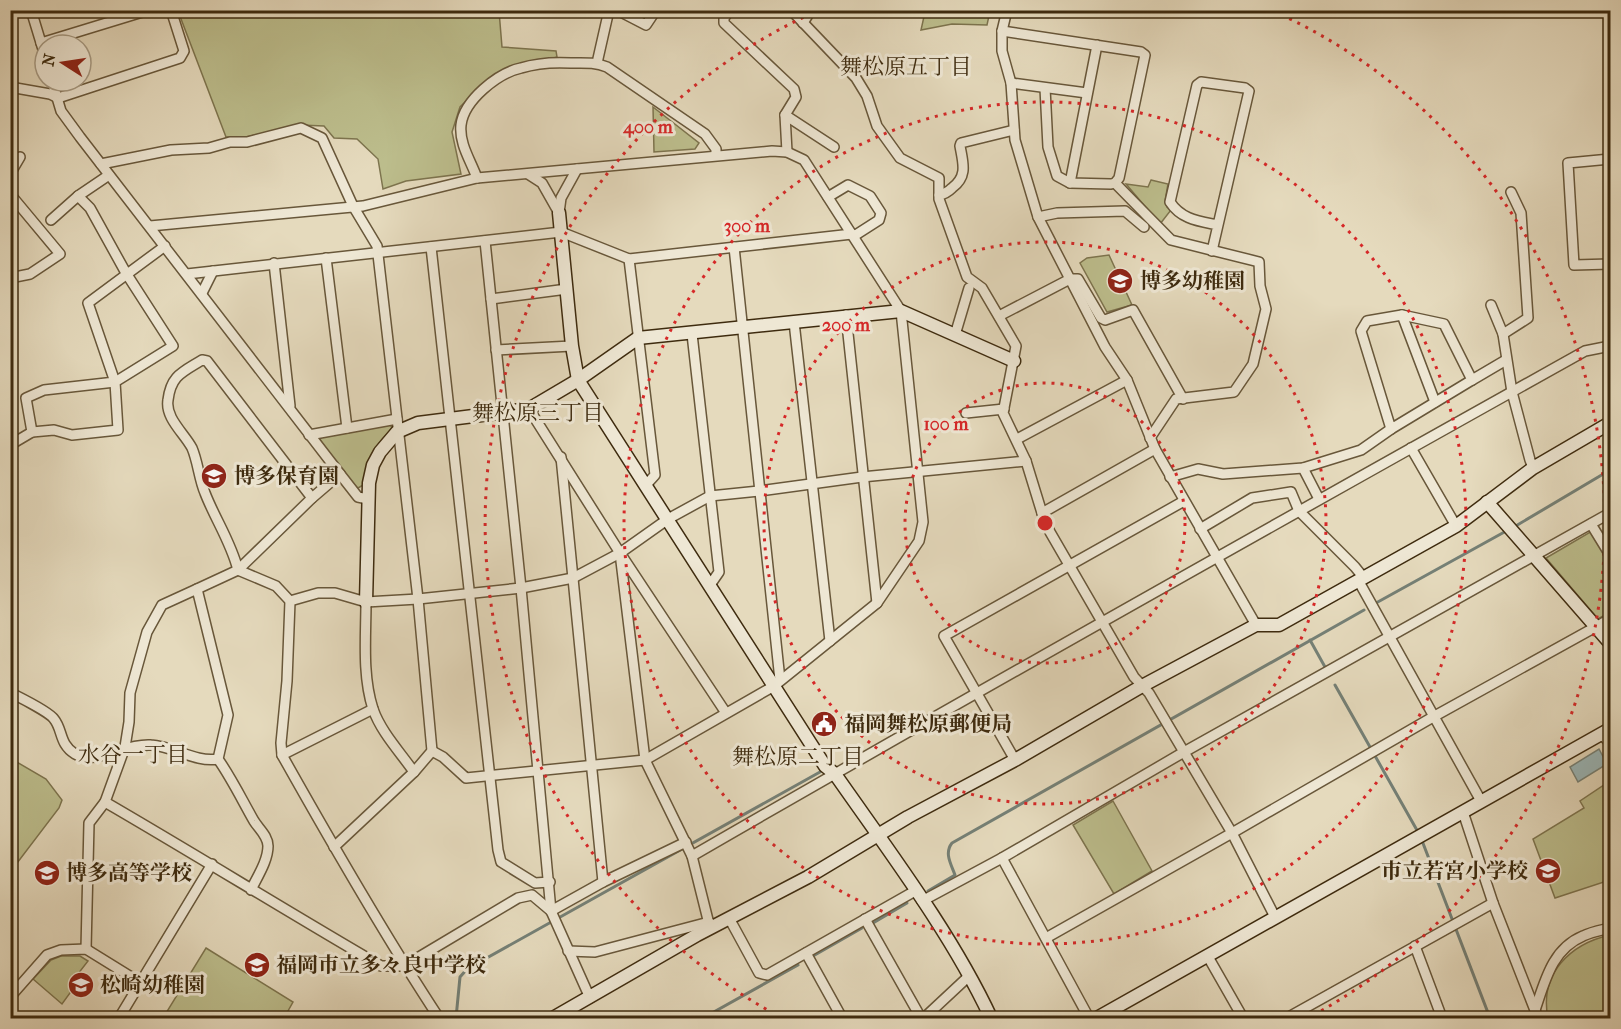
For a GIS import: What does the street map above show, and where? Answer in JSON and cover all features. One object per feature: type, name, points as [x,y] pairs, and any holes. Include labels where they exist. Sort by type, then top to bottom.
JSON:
[{"type":"street","points":[[31,10],[38,33]]},
{"type":"street","points":[[74,33],[150,10]]},
{"type":"street","points":[[10,87],[50,94],[58,98],[180,58],[184,51],[171,10]]},
{"type":"street","points":[[597,63],[609,10]]},
{"type":"street","points":[[617,10],[646,25],[656,10]]},
{"type":"street","points":[[730,10],[724,18],[724,23],[794,89],[796,97],[785,115],[787,152]]},
{"type":"street","points":[[791,10],[856,78],[867,96],[877,126],[900,158],[939,178],[939,199],[967,277],[982,288],[1016,346],[1003,413],[1026,461],[1050,532],[1134,677],[1149,693],[1232,833],[1275,917]]},
{"type":"street","points":[[803,23],[811,10]]},
{"type":"street","points":[[1007,10],[1002,31],[1002,51],[1011,83],[1015,140],[1038,218],[1105,347],[1127,380],[1155,449],[1256,625]]},
{"type":"street","points":[[1002,31],[1141,52],[1145,55],[1119,178],[1115,183]]},
{"type":"street","points":[[1070,183],[1097,45]]},
{"type":"street","points":[[477,178],[463,145],[461,126],[471,100],[480,90],[519,68],[553,62],[597,63],[607,67],[705,134],[716,149],[716,155]]},
{"type":"street","points":[[1212,251],[1249,91],[1245,88],[1201,82],[1197,85],[1170,202],[1175,210],[1192,220],[1217,225]]},
{"type":"street","points":[[1011,83],[1088,93]]},
{"type":"street","points":[[1045,88],[1048,147],[1056,176],[1070,183],[1115,183],[1171,240],[1259,261],[1260,286],[1266,309],[1253,364],[1234,392],[1176,399],[1150,438]]},
{"type":"street","points":[[56,93],[61,111],[109,175],[358,497],[368,499]]},
{"type":"street","points":[[785,115],[834,147]]},
{"type":"street","points":[[101,164],[171,150],[209,148],[230,142],[247,142],[301,128],[322,138],[353,206],[377,246],[418,599],[432,751],[414,772],[334,847]]},
{"type":"street","points":[[939,195],[955,187],[962,178],[965,169],[961,143],[1014,129]]},
{"type":"street","points":[[150,226],[363,206],[477,178],[716,155],[787,152],[804,159],[901,311],[923,522],[919,541],[877,603],[777,683],[645,760],[463,777],[443,757],[432,751]]},
{"type":"street","points":[[10,174],[20,157]]},
{"type":"street","points":[[1611,159],[1568,163],[1574,265],[1611,264]]},
{"type":"street","points":[[577,169],[561,198],[559,213],[572,346],[578,380],[710,585],[777,683],[825,766],[835,774],[919,896],[969,976],[991,1018]]},
{"type":"street","points":[[528,174],[542,183],[559,213]]},
{"type":"street","points":[[51,220],[78,196],[109,175]]},
{"type":"street","points":[[187,274],[561,232],[629,259],[853,235],[879,220],[881,213],[870,196],[848,185],[828,197]]},
{"type":"street","points":[[1503,334],[1528,318],[1521,213],[1511,192]]},
{"type":"street","points":[[10,194],[60,254],[30,274],[10,279]]},
{"type":"street","points":[[32,432],[26,398],[44,390],[115,382],[173,346],[126,273],[90,208],[78,196]]},
{"type":"street","points":[[1038,218],[1057,213],[1125,211],[1144,227]]},
{"type":"street","points":[[485,241],[539,770],[551,911],[590,998]]},
{"type":"street","points":[[10,445],[32,432],[54,430],[72,435],[117,430],[115,382],[88,303],[165,246]]},
{"type":"street","points":[[431,247],[498,850],[501,862],[535,883],[550,882]]},
{"type":"street","points":[[734,247],[777,683]]},
{"type":"street","points":[[327,258],[347,428]]},
{"type":"street","points":[[629,259],[655,475],[646,485]]},
{"type":"street","points":[[274,263],[290,409]]},
{"type":"street","points":[[202,293],[213,271]]},
{"type":"street","points":[[999,316],[1070,279],[1078,279],[1101,318],[1105,320],[1133,310],[1183,399]]},
{"type":"street","points":[[955,335],[969,288]]},
{"type":"street","points":[[491,299],[567,289]]},
{"type":"street","points":[[1491,306],[1503,334],[1512,392],[1533,468]]},
{"type":"street","points":[[309,435],[347,428],[418,423],[529,409],[578,380],[638,338],[692,334],[846,315],[901,311],[1014,361]]},
{"type":"street","points":[[846,315],[877,603]]},
{"type":"street","points":[[1402,315],[1436,402]]},
{"type":"street","points":[[1391,429],[1361,331],[1367,321],[1402,315],[1444,324],[1472,380]]},
{"type":"street","points":[[794,322],[830,641]]},
{"type":"street","points":[[692,334],[719,572],[710,585]]},
{"type":"street","points":[[496,350],[572,346]]},
{"type":"street","points":[[693,856],[976,692],[1585,351],[1611,346]]},
{"type":"street","points":[[312,498],[207,361],[202,360],[177,375],[167,401],[168,412],[191,447],[206,496],[228,541],[238,570],[276,586],[290,602],[287,681],[280,743],[282,755],[404,966],[439,1018]]},
{"type":"street","points":[[1170,477],[1198,469],[1223,474],[1303,468],[1361,450],[1391,429],[1506,360]]},
{"type":"street","points":[[1017,439],[1127,380]]},
{"type":"street","points":[[529,409],[620,553],[726,713]]},
{"type":"street","points":[[966,414],[1004,409]]},
{"type":"street","points":[[568,951],[595,952],[710,925],[729,918],[808,877],[1142,686],[1256,625],[1279,625],[1456,526],[1533,468],[1611,423]]},
{"type":"street","points":[[397,425],[373,465],[369,483],[367,676],[373,709],[382,727],[414,772]]},
{"type":"street","points":[[1411,448],[1456,526]]},
{"type":"street","points":[[1042,513],[1155,449]]},
{"type":"street","points":[[561,457],[603,882]]},
{"type":"street","points":[[290,602],[318,593],[335,593],[366,602],[521,588],[573,578],[620,553],[668,519],[710,496],[862,477],[1026,461]]},
{"type":"street","points":[[1303,468],[1319,499]]},
{"type":"street","points":[[86,949],[89,823],[105,802],[125,747],[130,693],[147,632],[162,605],[238,570],[340,474]]},
{"type":"street","points":[[1200,529],[1252,498],[1291,492],[1299,511],[1356,567],[1390,638],[1481,801]]},
{"type":"street","points":[[1014,760],[944,636],[1184,501]]},
{"type":"street","points":[[1487,502],[1611,643]]},
{"type":"street","points":[[729,918],[759,973],[767,975],[865,919],[1002,858],[1184,752],[1611,513]]},
{"type":"street","points":[[1591,524],[1611,555]]},
{"type":"street","points":[[620,553],[645,760],[693,856],[710,925]]},
{"type":"street","points":[[197,589],[228,715],[218,759],[232,779],[268,844],[265,861],[251,890]]},
{"type":"street","points":[[1046,938],[1433,717],[1611,619]]},
{"type":"street","points":[[10,695],[15,695],[54,718],[67,747],[76,755],[88,758],[103,756],[125,747],[152,745],[208,761],[218,759]]},
{"type":"street","points":[[282,755],[373,709]]},
{"type":"street","points":[[1097,1018],[1481,801],[1608,736]]},
{"type":"street","points":[[105,802],[381,966],[404,966],[518,898],[532,895],[551,911]]},
{"type":"street","points":[[1463,812],[1493,903],[1537,1014]]},
{"type":"street","points":[[551,911],[603,882],[686,842]]},
{"type":"street","points":[[1002,858],[1089,1018]]},
{"type":"street","points":[[119,1018],[212,864]]},
{"type":"street","points":[[1287,1018],[1493,903]]},
{"type":"street","points":[[865,919],[923,1018],[969,976]]},
{"type":"street","points":[[553,1018],[710,925]]},
{"type":"street","points":[[1537,1014],[1546,975],[1552,962],[1582,936],[1611,928]]},
{"type":"street","points":[[1415,946],[1442,1018]]},
{"type":"street","points":[[10,997],[47,955],[61,950],[86,949],[141,982]]},
{"type":"street","points":[[806,953],[842,1018]]},
{"type":"street","points":[[1207,955],[1243,1018]]},
{"type":"green space","points":[[990,10],[987,25],[952,24],[921,30],[925,12],[921,11]]},
{"type":"green space","points":[[178,11],[499,11],[502,47],[556,51],[557,57],[491,77],[460,107],[452,132],[461,174],[406,181],[383,189],[378,159],[357,139],[334,138],[324,126],[300,125],[246,137],[226,137]]},
{"type":"green space","points":[[653,107],[699,143],[695,149],[654,152]]},
{"type":"green space","points":[[1151,180],[1168,184],[1165,201],[1171,210],[1160,224],[1126,184],[1148,187]]},
{"type":"green space","points":[[1109,255],[1132,305],[1107,312],[1080,263],[1087,258]]},
{"type":"green space","points":[[389,424],[392,427],[372,457],[365,484],[358,488],[350,482],[320,440],[322,435]]},
{"type":"green space","points":[[1592,531],[1610,563],[1610,612],[1598,619],[1546,558]]},
{"type":"green space","points":[[11,761],[15,761],[46,779],[62,800],[59,808],[11,871]]},
{"type":"green space","points":[[1610,781],[1610,880],[1555,898],[1533,839],[1584,808],[1580,801]]},
{"type":"green space","points":[[1113,801],[1152,871],[1114,894],[1073,825]]},
{"type":"green space","points":[[1610,935],[1610,1018],[1548,1018],[1546,1002],[1548,988],[1561,963],[1582,946]]},
{"type":"green space","points":[[206,948],[293,1002],[284,1018],[163,1018]]},
{"type":"green space","points":[[61,956],[80,956],[88,961],[74,979],[78,982],[62,1004],[33,979],[51,960]]},
{"type":"water","points":[[1599,749],[1607,764],[1578,782],[1570,767]]},
{"type":"waterway","points":[[1514,527],[1610,470]]},
{"type":"waterway","points":[[1376,603],[1508,530]]},
{"type":"waterway","points":[[928,891],[955,875],[948,855],[952,843],[1364,610]]},
{"type":"waterway","points":[[1310,640],[1325,667]]},
{"type":"waterway","points":[[1335,685],[1418,832]]},
{"type":"waterway","points":[[456,1018],[460,977],[467,969],[820,772]]},
{"type":"waterway","points":[[1421,838],[1490,1018]]},
{"type":"waterway","points":[[873,923],[907,903]]},
{"type":"waterway","points":[[813,956],[862,928]]},
{"type":"waterway","points":[[703,1018],[798,965]]},
{"type":"place","name":"博多幼稚園","points":[[1120,281]]},
{"type":"place","name":"博多保育園","points":[[214,476]]},
{"type":"place","name":"福岡舞松原郵便局","points":[[824,724]]},
{"type":"place","name":"市立若宮小学校","points":[[1548,871]]},
{"type":"place","name":"博多高等学校","points":[[47,873]]},
{"type":"place","name":"福岡市立多々良中学校","points":[[257,965]]},
{"type":"place","name":"松崎幼稚園","points":[[81,985]]},
{"type":"district","name":"舞松原五丁目","points":[[906,67]]},
{"type":"district","name":"舞松原三丁目","points":[[538,413]]},
{"type":"district","name":"水谷一丁目","points":[[133,755]]},
{"type":"district","name":"舞松原二丁目","points":[[798,757]]}]
